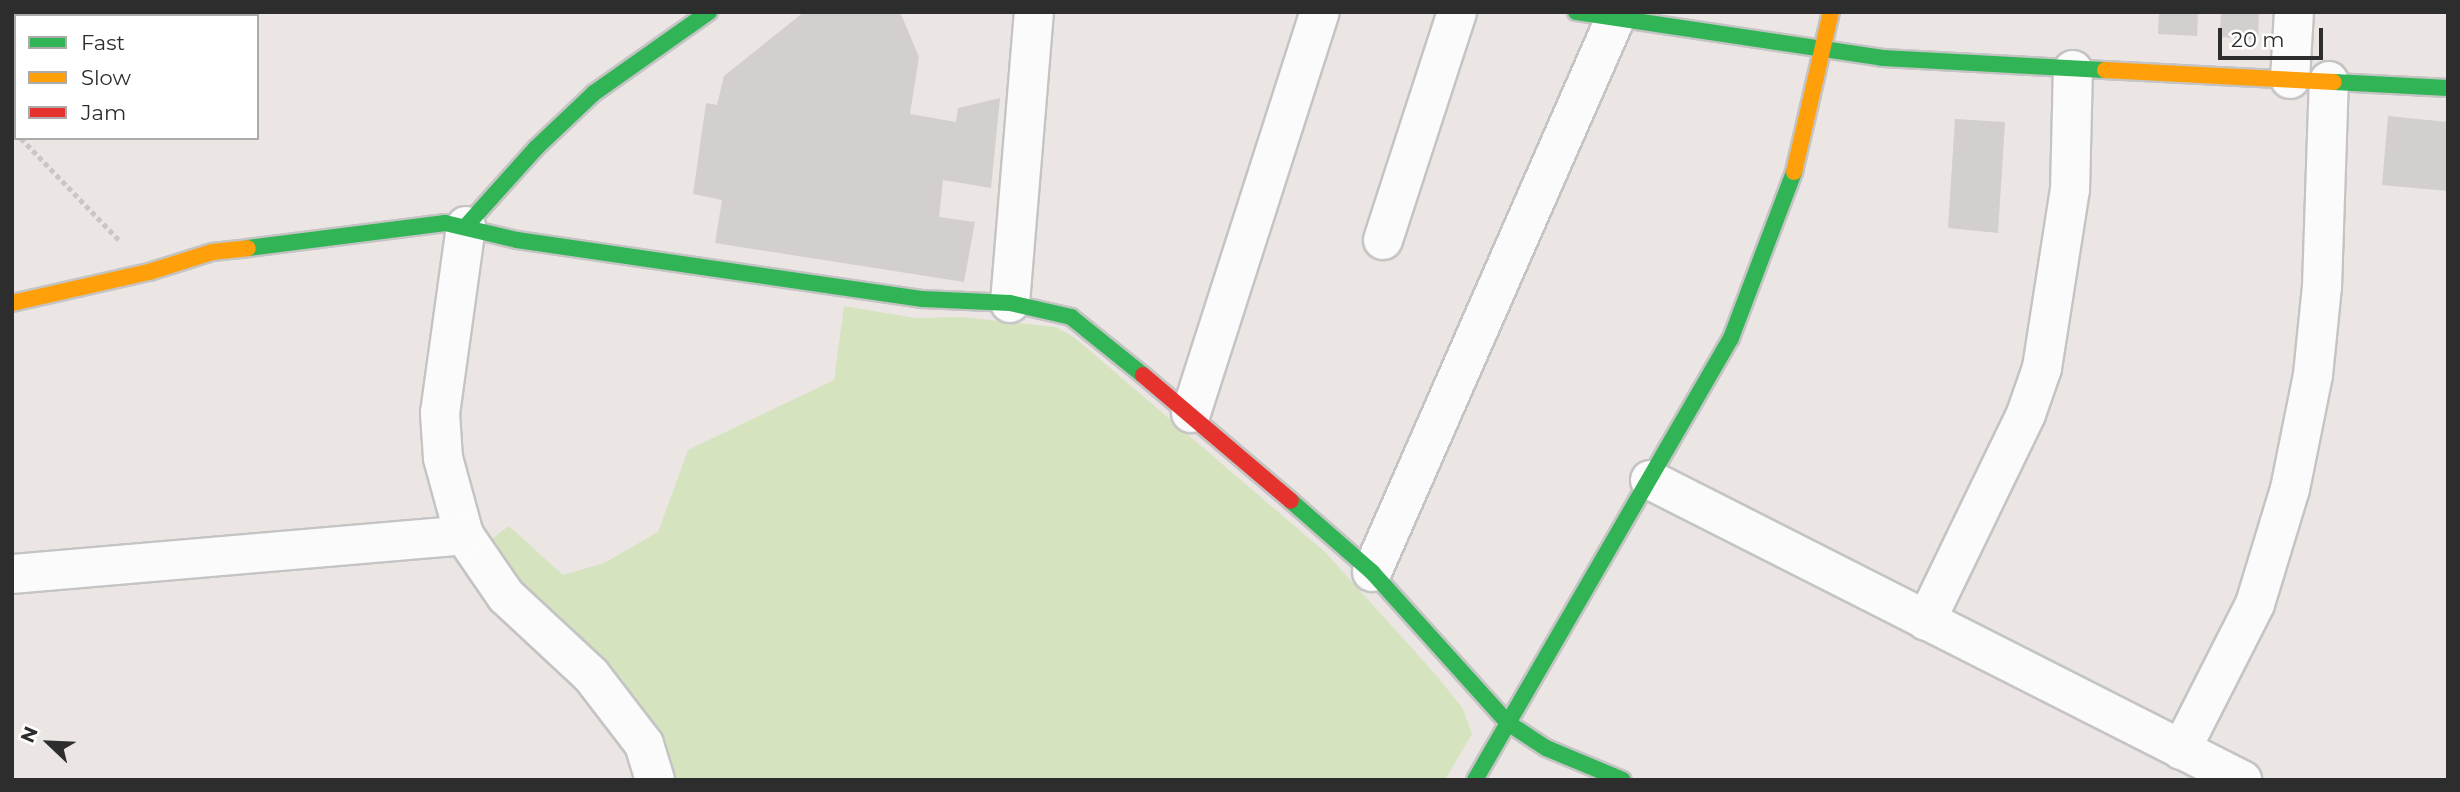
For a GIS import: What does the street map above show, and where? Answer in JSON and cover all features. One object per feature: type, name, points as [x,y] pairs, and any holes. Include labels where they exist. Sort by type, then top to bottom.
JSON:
[{"type":"street","points":[[655,780],[644,744],[591,674],[506,596],[464,535],[443,458],[440,413],[466,226],[536,148],[594,93],[709,12]]},
{"type":"street","points":[[1010,303],[1034,12]]},
{"type":"street","points":[[1191,413],[1320,12]]},
{"type":"street","points":[[1383,240],[1457,12]]},
{"type":"street","points":[[1576,12],[1825,53],[2073,70],[2448,88]]},
{"type":"street","points":[[1475,780],[1731,338],[1760,274],[1786,202],[1825,53],[1830,12]]},
{"type":"street","points":[[2290,79],[2294,12]]},
{"type":"street","points":[[1372,572],[1615,19]]},
{"type":"street","points":[[1926,621],[2025,414],[2042,369],[2070,190],[2073,70]]},
{"type":"street","points":[[2181,750],[2255,604],[2290,489],[2314,363],[2329,81]]},
{"type":"street","points":[[12,303],[149,272],[212,252],[445,223],[517,240],[910,298],[1010,303],[1071,317],[1191,413],[1372,572],[1508,723],[1546,748],[1623,780]]},
{"type":"street","points":[[1650,480],[2242,780]]},
{"type":"street","points":[[12,574],[464,535]]},
{"type":"path","points":[[24,140],[149,272]]},
{"type":"green space","points":[[844,306],[915,318],[961,317],[1056,327],[1075,338],[1325,552],[1437,676],[1463,709],[1472,734],[1445,780],[669,780],[643,726],[486,543],[509,526],[563,575],[604,563],[658,532],[688,450],[834,380]]},
{"type":"building","points":[[804,12],[900,12],[919,57],[910,114],[956,122],[958,108],[1000,98],[991,188],[943,180],[939,217],[975,222],[964,282],[715,243],[722,200],[693,194],[706,103],[717,105],[724,76]]},
{"type":"building","points":[[2159,12],[2198,12],[2197,36],[2158,34]]},
{"type":"building","points":[[2221,12],[2259,12],[2258,40],[2220,37]]},
{"type":"building","points":[[2388,116],[2448,122],[2448,191],[2382,185]]},
{"type":"building","points":[[1955,119],[2005,122],[1998,233],[1948,228]]},
{"type":"traffic: fast","points":[[466,226],[536,148],[594,93],[709,12]]},
{"type":"traffic: fast","points":[[1576,12],[1882,58],[2105,70]]},
{"type":"traffic: fast","points":[[2334,82],[2448,88]]},
{"type":"traffic: fast","points":[[1475,780],[1731,338],[1794,172]]},
{"type":"traffic: fast","points":[[248,248],[445,223],[517,240],[923,299],[1010,303],[1071,317],[1143,375]]},
{"type":"traffic: fast","points":[[1291,501],[1372,572],[1508,723],[1546,748],[1623,780]]},
{"type":"traffic: slow","points":[[1794,172],[1831,12]]},
{"type":"traffic: slow","points":[[2105,70],[2334,82]]},
{"type":"traffic: slow","points":[[12,303],[149,272],[212,252],[248,248]]},
{"type":"traffic: jam","points":[[1143,375],[1291,501]]}]
